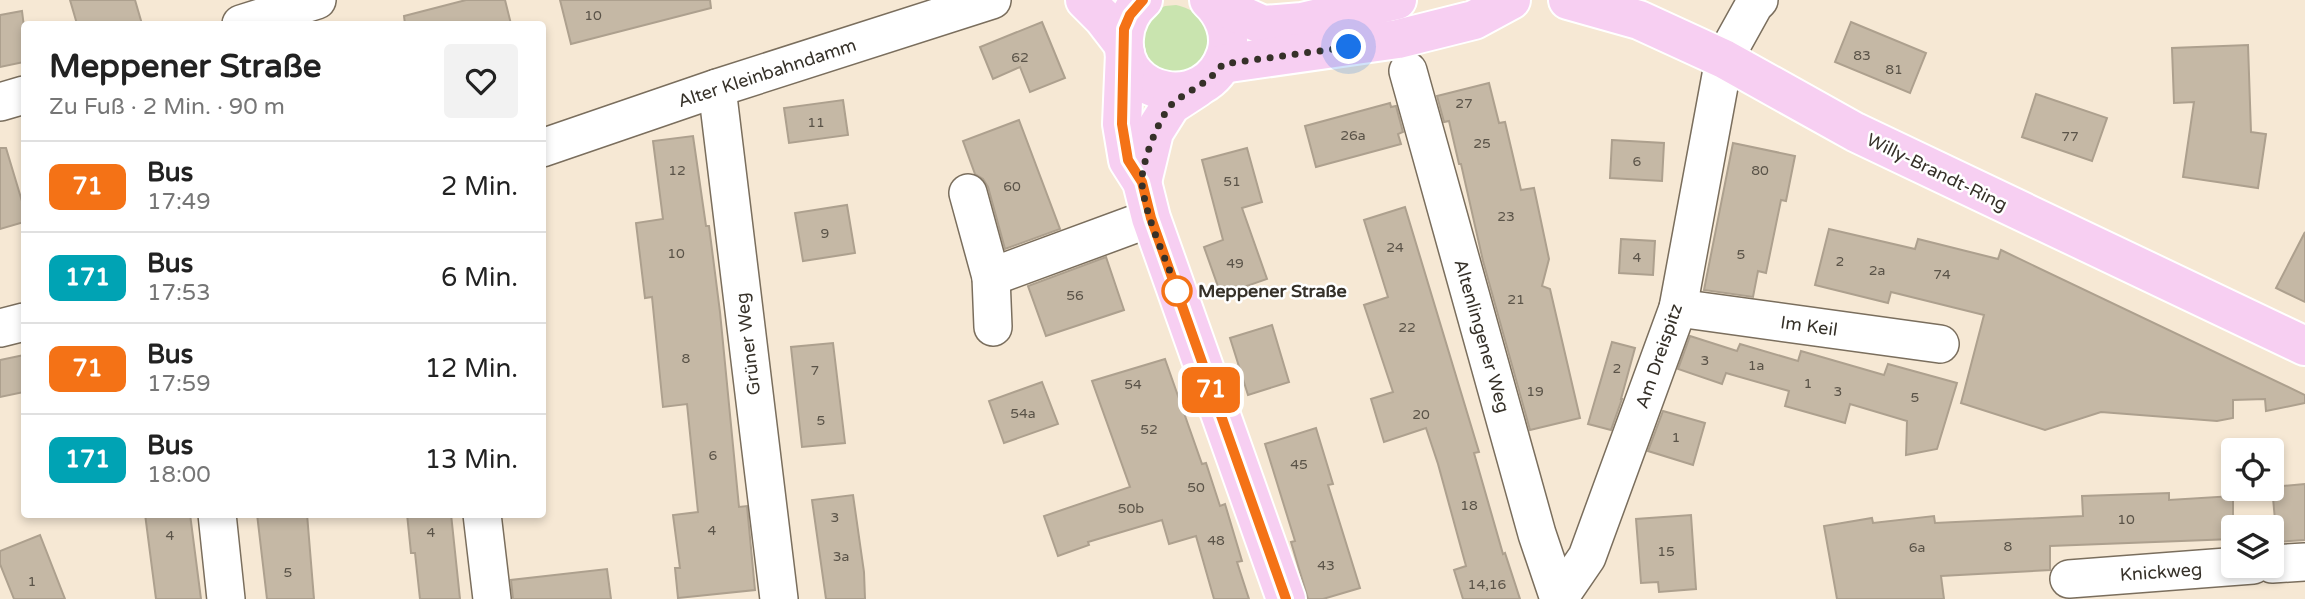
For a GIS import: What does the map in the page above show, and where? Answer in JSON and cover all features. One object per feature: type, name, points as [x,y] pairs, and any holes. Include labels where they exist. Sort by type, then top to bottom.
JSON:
[{"type":"main road","points":[[1085,0],[1103,18],[1124,49],[1132,70],[1145,83],[1161,91],[1179,93],[1210,76],[1398,39],[1474,20],[1511,0]]},
{"type":"main road","points":[[1143,0],[1130,15],[1124,29],[1122,124],[1128,160],[1146,200],[1286,599]]},
{"type":"main road","points":[[1210,1],[1263,25],[1302,22],[1397,0]]},
{"type":"main road","points":[[1146,200],[1154,132],[1171,105],[1210,76],[1228,48],[1228,31],[1222,15],[1210,1]]},
{"type":"main road","name":"Willy-Brandt-Ring","points":[[1594,3],[1640,20],[1724,59],[1854,132],[2305,346]]},
{"type":"street","points":[[250,21],[317,0]]},
{"type":"street","name":"Alter Kleinbahndamm","points":[[546,147],[717,88],[992,0]]},
{"type":"street","name":"Am Dreispitz","points":[[1559,598],[1587,557],[1678,308],[1724,59],[1759,0]]},
{"type":"street","name":"Altenlingener Weg","points":[[1408,71],[1537,534],[1559,598]]},
{"type":"street","name":"Grüner Weg","points":[[717,88],[779,599]]},
{"type":"street","points":[[0,102],[21,96]]},
{"type":"street","points":[[968,193],[991,277],[993,327]]},
{"type":"street","points":[[991,277],[1146,200]]},
{"type":"street","name":"Im Keil","points":[[1678,308],[1940,344]]},
{"type":"street","points":[[0,328],[21,323]]},
{"type":"street","points":[[217,518],[226,599]]},
{"type":"street","points":[[482,518],[492,599]]},
{"type":"street","points":[[2284,563],[2305,562]]},
{"type":"street","name":"Knickweg","points":[[2069,579],[2221,567]]},
{"type":"green space","points":[[1176,5],[1198,15],[1205,23],[1210,42],[1201,62],[1183,75],[1159,73],[1142,55],[1140,31],[1155,11]]},
{"type":"building","points":[[70,0],[135,0],[141,21],[76,21]]},
{"type":"building","points":[[466,0],[505,0],[510,21],[405,21],[404,16]]},
{"type":"building","points":[[560,0],[710,0],[711,8],[571,44]]},
{"type":"building","points":[[22,11],[21,63],[0,67],[0,15]]},
{"type":"building","points":[[1042,22],[1065,78],[1030,92],[1020,67],[993,79],[980,47]]},
{"type":"building","points":[[1851,22],[1926,53],[1910,93],[1835,62]]},
{"type":"building","points":[[2248,45],[2251,132],[2266,134],[2258,188],[2183,177],[2194,102],[2174,103],[2172,48]]},
{"type":"building","points":[[1489,83],[1499,123],[1505,122],[1521,190],[1534,188],[1549,259],[1542,286],[1550,289],[1580,418],[1530,430],[1483,261],[1461,164],[1449,121],[1444,122],[1437,96]]},
{"type":"building","points":[[2036,94],[2107,118],[2092,161],[2022,137]]},
{"type":"building","points":[[843,100],[848,135],[789,143],[784,108]]},
{"type":"building","points":[[1390,103],[1391,107],[1396,106],[1403,132],[1398,134],[1401,144],[1316,167],[1305,126]]},
{"type":"building","points":[[1019,120],[1060,229],[1005,249],[988,187],[983,179],[975,174],[963,141]]},
{"type":"building","points":[[693,136],[706,226],[709,226],[720,312],[739,507],[747,506],[755,590],[678,598],[675,568],[680,568],[673,515],[698,512],[687,404],[663,407],[652,297],[645,298],[636,223],[663,219],[653,141]]},
{"type":"building","points":[[1612,140],[1664,143],[1662,181],[1610,178]]},
{"type":"building","points":[[1733,143],[1795,156],[1786,201],[1781,200],[1766,273],[1758,271],[1753,297],[1704,290]]},
{"type":"building","points":[[0,148],[6,148],[21,198],[21,223],[0,229]]},
{"type":"building","points":[[1247,148],[1262,202],[1242,208],[1267,279],[1221,295],[1204,247],[1223,240],[1202,160]]},
{"type":"building","points":[[847,205],[855,253],[803,261],[795,213]]},
{"type":"building","points":[[1405,207],[1479,452],[1474,453],[1503,554],[1505,553],[1520,599],[1463,599],[1454,570],[1466,566],[1426,428],[1384,442],[1371,399],[1393,392],[1364,305],[1388,297],[1364,220]]},
{"type":"building","points":[[1829,229],[1915,249],[1918,239],[1998,259],[2001,250],[2305,395],[2305,403],[2266,411],[2265,399],[2233,400],[2233,418],[2217,421],[2101,412],[2045,430],[1961,403],[1984,315],[1891,292],[1888,303],[1815,285]]},
{"type":"building","points":[[2305,232],[2305,302],[2276,288]]},
{"type":"building","points":[[1621,239],[1655,241],[1653,275],[1619,273]]},
{"type":"building","points":[[1106,257],[1124,310],[1046,336],[1028,286]]},
{"type":"building","points":[[1272,325],[1289,382],[1248,395],[1230,338]]},
{"type":"building","points":[[1690,336],[1737,351],[1740,344],[1798,361],[1801,351],[1884,375],[1888,364],[1957,383],[1937,449],[1906,455],[1907,421],[1850,404],[1845,423],[1785,406],[1789,391],[1726,373],[1722,384],[1678,369]]},
{"type":"building","points":[[1612,342],[1635,348],[1611,430],[1588,424]]},
{"type":"building","points":[[833,343],[845,443],[802,447],[791,347]]},
{"type":"building","points":[[21,356],[21,393],[0,397],[0,360]]},
{"type":"building","points":[[1165,359],[1202,464],[1206,463],[1220,506],[1225,504],[1242,561],[1237,562],[1249,599],[1214,599],[1196,536],[1169,544],[1162,520],[1088,542],[1089,545],[1058,556],[1044,516],[1130,487],[1092,381]]},
{"type":"building","points":[[1042,382],[1058,424],[1004,443],[989,401]]},
{"type":"building","points":[[1663,411],[1705,423],[1693,465],[1648,451]]},
{"type":"building","points":[[1316,428],[1333,484],[1328,485],[1360,588],[1323,599],[1308,599],[1291,542],[1295,541],[1265,444]]},
{"type":"building","points":[[2305,484],[2305,540],[2284,542],[2284,515],[2275,515],[2273,501],[2284,501],[2284,486]]},
{"type":"building","points":[[2169,493],[2169,500],[2221,497],[2221,501],[2233,501],[2233,515],[2221,515],[2221,539],[2050,546],[2050,570],[1941,576],[1944,599],[1837,599],[1824,526],[1872,518],[1873,523],[1934,516],[1935,523],[2083,516],[2082,496]]},
{"type":"building","points":[[853,495],[864,572],[865,599],[826,599],[812,500]]},
{"type":"building","points":[[1691,515],[1696,589],[1659,592],[1658,582],[1641,583],[1636,519]]},
{"type":"building","points":[[146,518],[191,518],[201,599],[156,599]]},
{"type":"building","points":[[257,518],[307,518],[314,599],[267,599]]},
{"type":"building","points":[[407,518],[451,518],[460,599],[420,599],[415,553],[411,553]]},
{"type":"building","points":[[40,535],[65,599],[14,599],[0,564],[0,551]]},
{"type":"building","points":[[607,569],[611,599],[513,599],[511,580]]},
{"type":"bus line","name":"71","points":[[1143,0],[1130,15],[1124,29],[1122,124],[1128,160],[1142,182],[1151,218],[1286,599]]},
{"type":"place","name":"Meppener Straße","points":[[1177,291]]},
{"type":"route","points":[[1177,291],[1151,218],[1142,182],[1154,132],[1171,105],[1212,78],[1223,64],[1349,47]]}]
